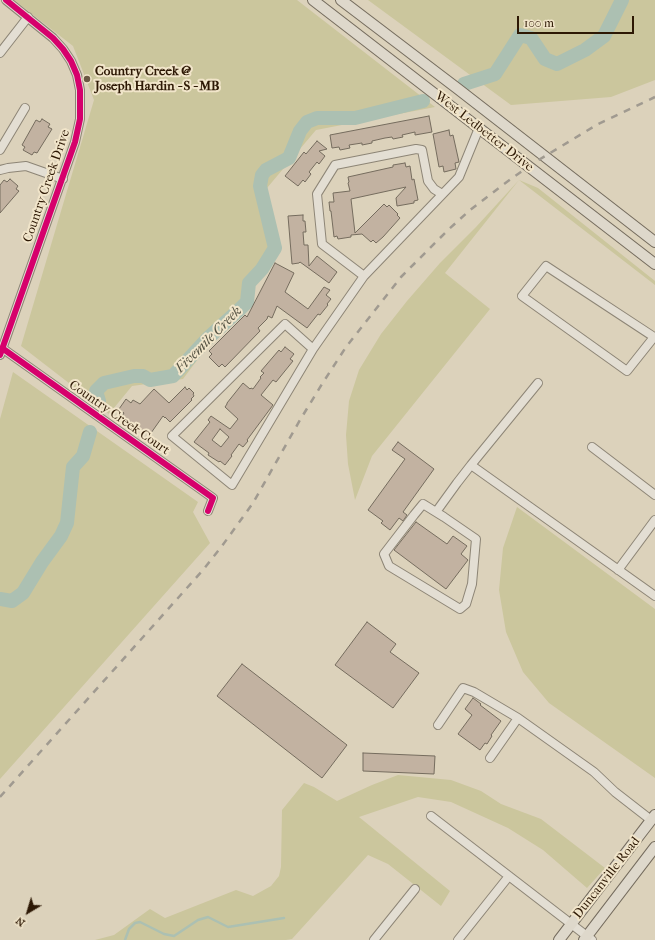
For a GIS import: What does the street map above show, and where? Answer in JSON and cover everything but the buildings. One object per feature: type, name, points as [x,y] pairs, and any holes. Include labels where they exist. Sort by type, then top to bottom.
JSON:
[{"type":"main road","name":"West Ledbetter Drive","points":[[313,0],[655,264]]},
{"type":"main road","name":"West Ledbetter Drive","points":[[341,0],[655,242]]},
{"type":"main road","points":[[479,128],[490,114]]},
{"type":"main road","name":"Duncanville Road","points":[[559,940],[654,820]]},
{"type":"main road","name":"Duncanville Road","points":[[588,939],[655,847]]},
{"type":"street","name":"Country Creek Drive","points":[[1,352],[76,142],[80,118],[80,90],[77,75],[71,61],[53,38],[6,0]]},
{"type":"street","points":[[0,53],[28,17]]},
{"type":"street","points":[[0,150],[25,108]]},
{"type":"street","points":[[313,349],[286,324],[172,436],[232,486],[313,349],[364,276],[459,177],[479,128]]},
{"type":"street","points":[[364,276],[322,244],[317,194],[335,165],[416,149],[422,150],[428,181],[434,189],[442,194]]},
{"type":"street","points":[[1,168],[26,166],[63,179]]},
{"type":"street","points":[[546,266],[654,337],[627,371],[522,296],[546,266]]},
{"type":"street","name":"Country Creek Court","points":[[1,352],[213,498],[208,511]]},
{"type":"street","points":[[436,512],[471,465],[538,383]]},
{"type":"street","points":[[592,447],[655,495]]},
{"type":"street","points":[[471,465],[655,596]]},
{"type":"street","points":[[423,504],[436,512],[476,539],[472,584],[466,604],[460,609],[389,566],[384,554],[423,504]]},
{"type":"street","points":[[618,570],[655,520]]},
{"type":"street","points":[[438,725],[463,688],[474,692],[518,718],[594,772],[615,792],[654,820]]},
{"type":"street","points":[[490,758],[518,718]]},
{"type":"street","points":[[431,816],[572,923],[588,939]]},
{"type":"street","points":[[458,940],[509,876]]},
{"type":"street","points":[[374,940],[415,889]]},
{"type":"shaded area","points":[[14,0],[297,0],[435,107],[316,130],[267,188],[278,250],[240,303],[183,379],[132,386],[109,414],[21,346],[94,100],[73,46]]},
{"type":"shaded area","points":[[368,0],[655,0],[655,80],[611,97],[511,105]]},
{"type":"shaded area","points":[[519,180],[538,188],[655,281],[655,285]]},
{"type":"shaded area","points":[[519,180],[445,273],[490,309],[372,456],[355,500],[348,464],[346,435],[349,401],[359,370],[381,334],[407,301],[440,263],[476,227]]},
{"type":"shaded area","points":[[13,372],[198,502],[193,512],[210,543],[0,779],[0,419]]},
{"type":"shaded area","points":[[517,507],[655,609],[655,778],[549,703],[523,672],[506,632],[499,590],[503,548]]},
{"type":"shaded area","points":[[398,775],[451,780],[481,791],[501,804],[541,819],[605,868],[587,888],[543,850],[508,828],[451,802],[418,797],[359,817],[450,891],[441,906],[388,864],[368,855],[292,939],[95,940],[114,935],[150,909],[165,918],[236,890],[253,896],[271,886],[279,876],[281,867],[282,810],[304,783],[314,787],[337,801]]},
{"type":"waterway","name":"Fivemile Creek","points":[[464,84],[495,74],[520,35],[531,38],[545,59],[557,64],[585,50],[604,36],[622,0]]},
{"type":"waterway","name":"Fivemile Creek","points":[[99,401],[96,391],[104,383],[134,376],[143,376],[150,380],[173,376],[208,338],[247,302],[249,283],[262,269],[275,248],[260,186],[262,175],[266,170],[289,158],[300,131],[307,122],[317,118],[355,118],[423,101]]},
{"type":"waterway","name":"Fivemile Creek","points":[[0,599],[12,601],[23,593],[42,562],[61,536],[67,523],[73,467],[83,456],[90,432]]},
{"type":"waterway","points":[[125,940],[129,929],[135,923],[140,922],[164,934],[174,936],[198,920],[208,917],[228,927],[284,918]]},
{"type":"railway","points":[[0,797],[203,570],[222,546],[253,503],[300,420],[346,347],[401,277],[470,210],[532,164],[598,124],[655,97]]},
{"type":"cycle path","points":[[0,355],[75,142],[80,119],[80,90],[77,75],[71,61],[53,38],[6,0]]},
{"type":"cycle path","points":[[2,348],[213,498],[208,511]]},
{"type":"place","name":"Country Creek @ Joseph Hardin - S - MB","points":[[87,79]]}]
